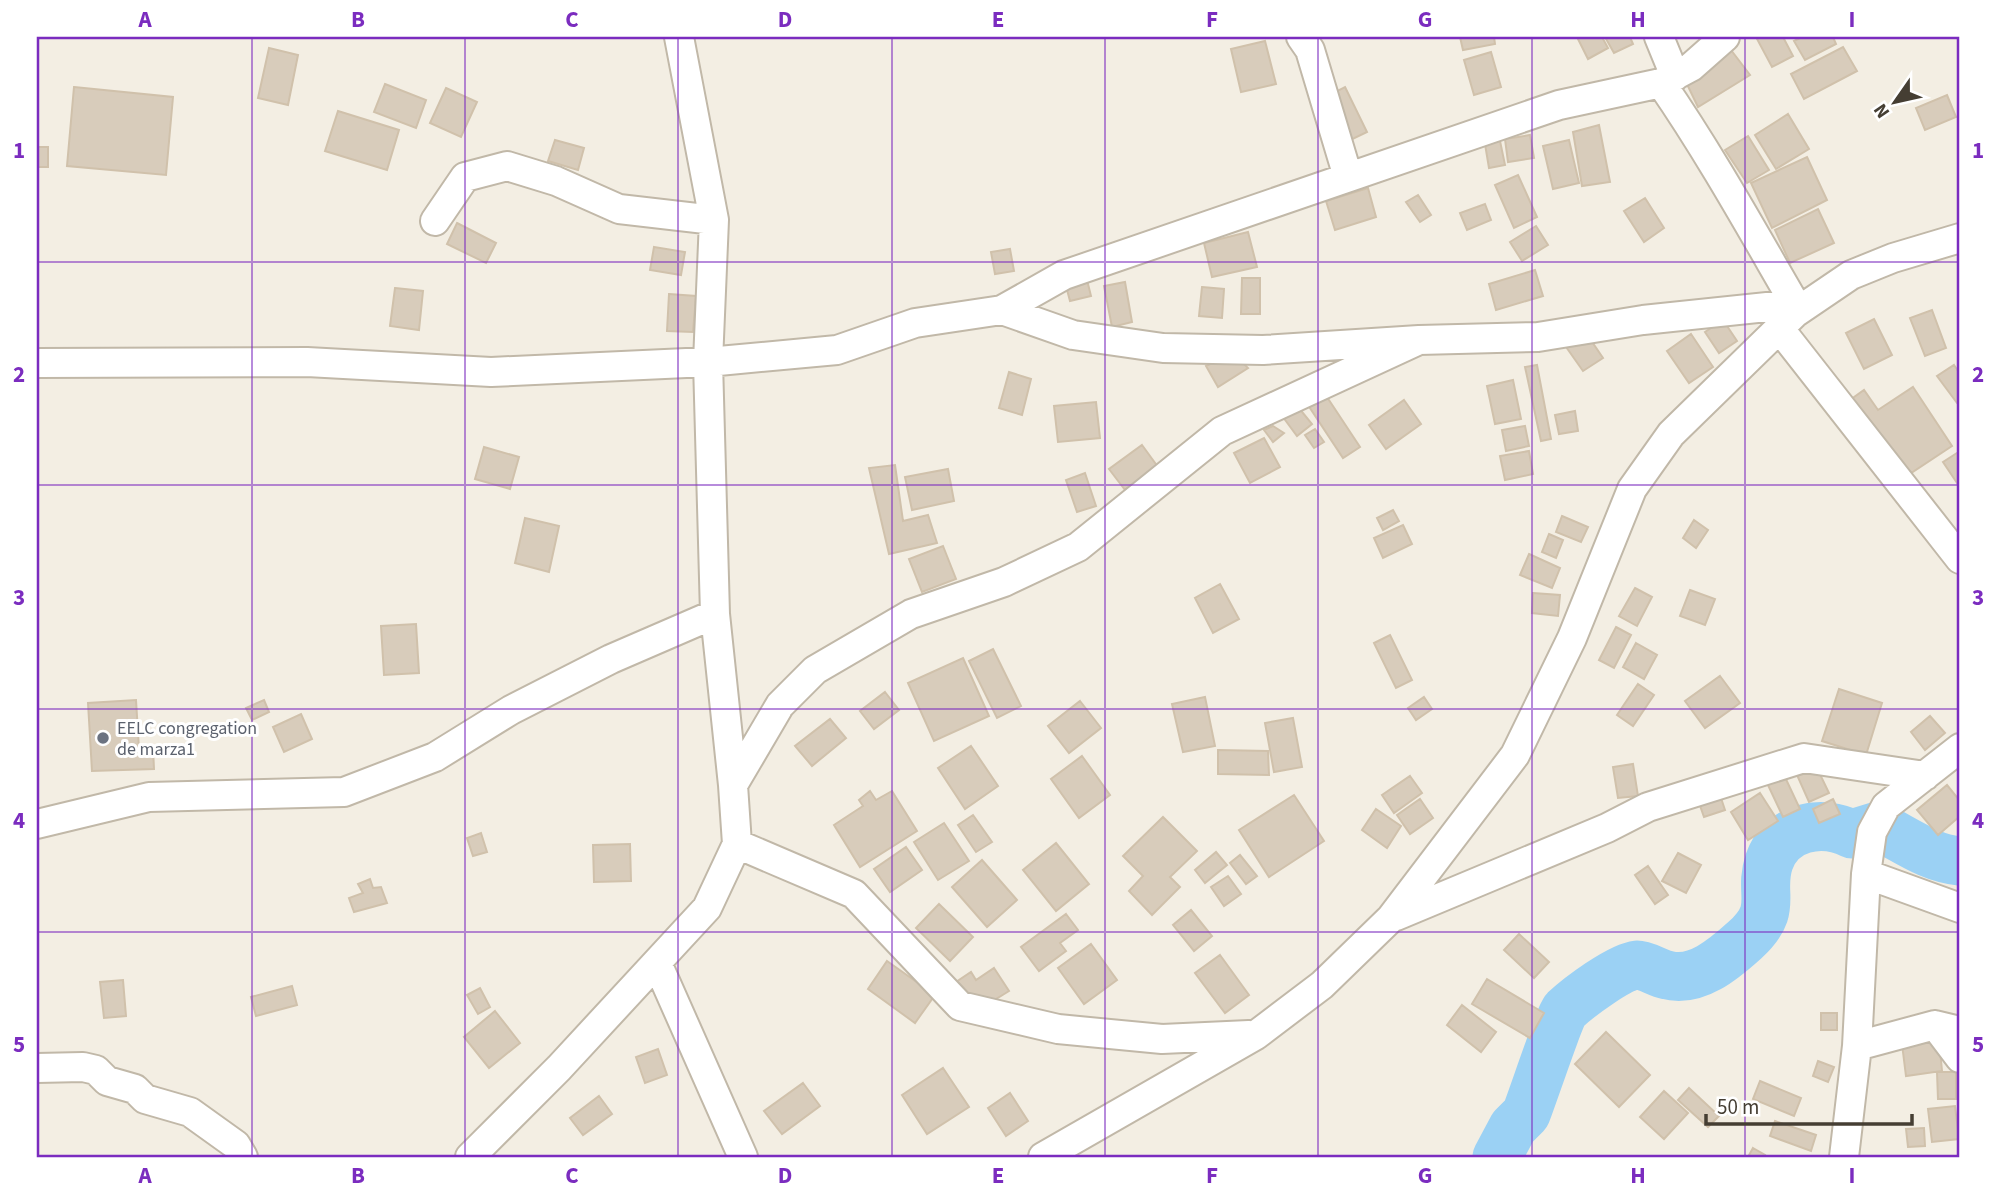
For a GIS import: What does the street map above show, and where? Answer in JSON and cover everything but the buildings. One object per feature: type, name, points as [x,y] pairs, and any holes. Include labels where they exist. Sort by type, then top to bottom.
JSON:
[{"type":"street","points":[[470,1157],[707,908],[737,844],[715,614],[708,362],[714,220],[695,108],[679,37]]},
{"type":"street","points":[[1301,37],[1310,50],[1348,177]]},
{"type":"street","points":[[1659,37],[1668,80],[1790,315],[1960,559]]},
{"type":"street","points":[[37,363],[307,362],[491,372],[708,362],[837,349],[915,323],[1002,310],[1065,275],[1348,177],[1559,105],[1668,80],[1690,67],[1725,37]]},
{"type":"street","points":[[435,220],[465,177],[507,166],[556,181],[619,209],[714,220]]},
{"type":"street","points":[[1043,1157],[1256,1035],[1322,985],[1391,918],[1514,755],[1572,638],[1632,489],[1671,434],[1790,315],[1852,275],[1893,258],[1960,238]]},
{"type":"street","points":[[1002,310],[1073,335],[1163,348],[1263,350],[1419,340],[1538,337],[1643,320],[1790,315]]},
{"type":"street","points":[[733,785],[780,705],[815,670],[911,614],[1004,582],[1078,547],[1223,431],[1419,340]]},
{"type":"street","points":[[37,824],[149,797],[344,792],[435,757],[511,710],[611,659],[715,614]]},
{"type":"street","points":[[1844,1157],[1857,1046],[1866,874],[1874,827],[1886,806],[1960,748]]},
{"type":"street","points":[[1391,918],[1585,837],[1648,807],[1804,758],[1925,776]]},
{"type":"street","points":[[737,844],[854,894],[960,1006],[1058,1029],[1162,1040],[1256,1035]]},
{"type":"street","points":[[1866,874],[1960,908]]},
{"type":"street","points":[[657,963],[743,1157]]},
{"type":"street","points":[[1857,1046],[1947,1028],[1960,1058]]},
{"type":"street","points":[[37,1068],[83,1067],[96,1070],[107,1081],[135,1089],[145,1099],[190,1112],[236,1145],[243,1157]]},
{"type":"waterway","points":[[1497,1157],[1513,1127],[1526,1114],[1565,1010],[1600,983],[1629,967],[1640,965],[1667,975],[1688,976],[1709,968],[1728,955],[1756,929],[1762,919],[1769,862],[1783,840],[1793,833],[1828,827],[1852,834],[1878,826],[1928,852],[1960,861]]},
{"type":"place","name":"EELC congregation de marza1","points":[[103,738]]}]
